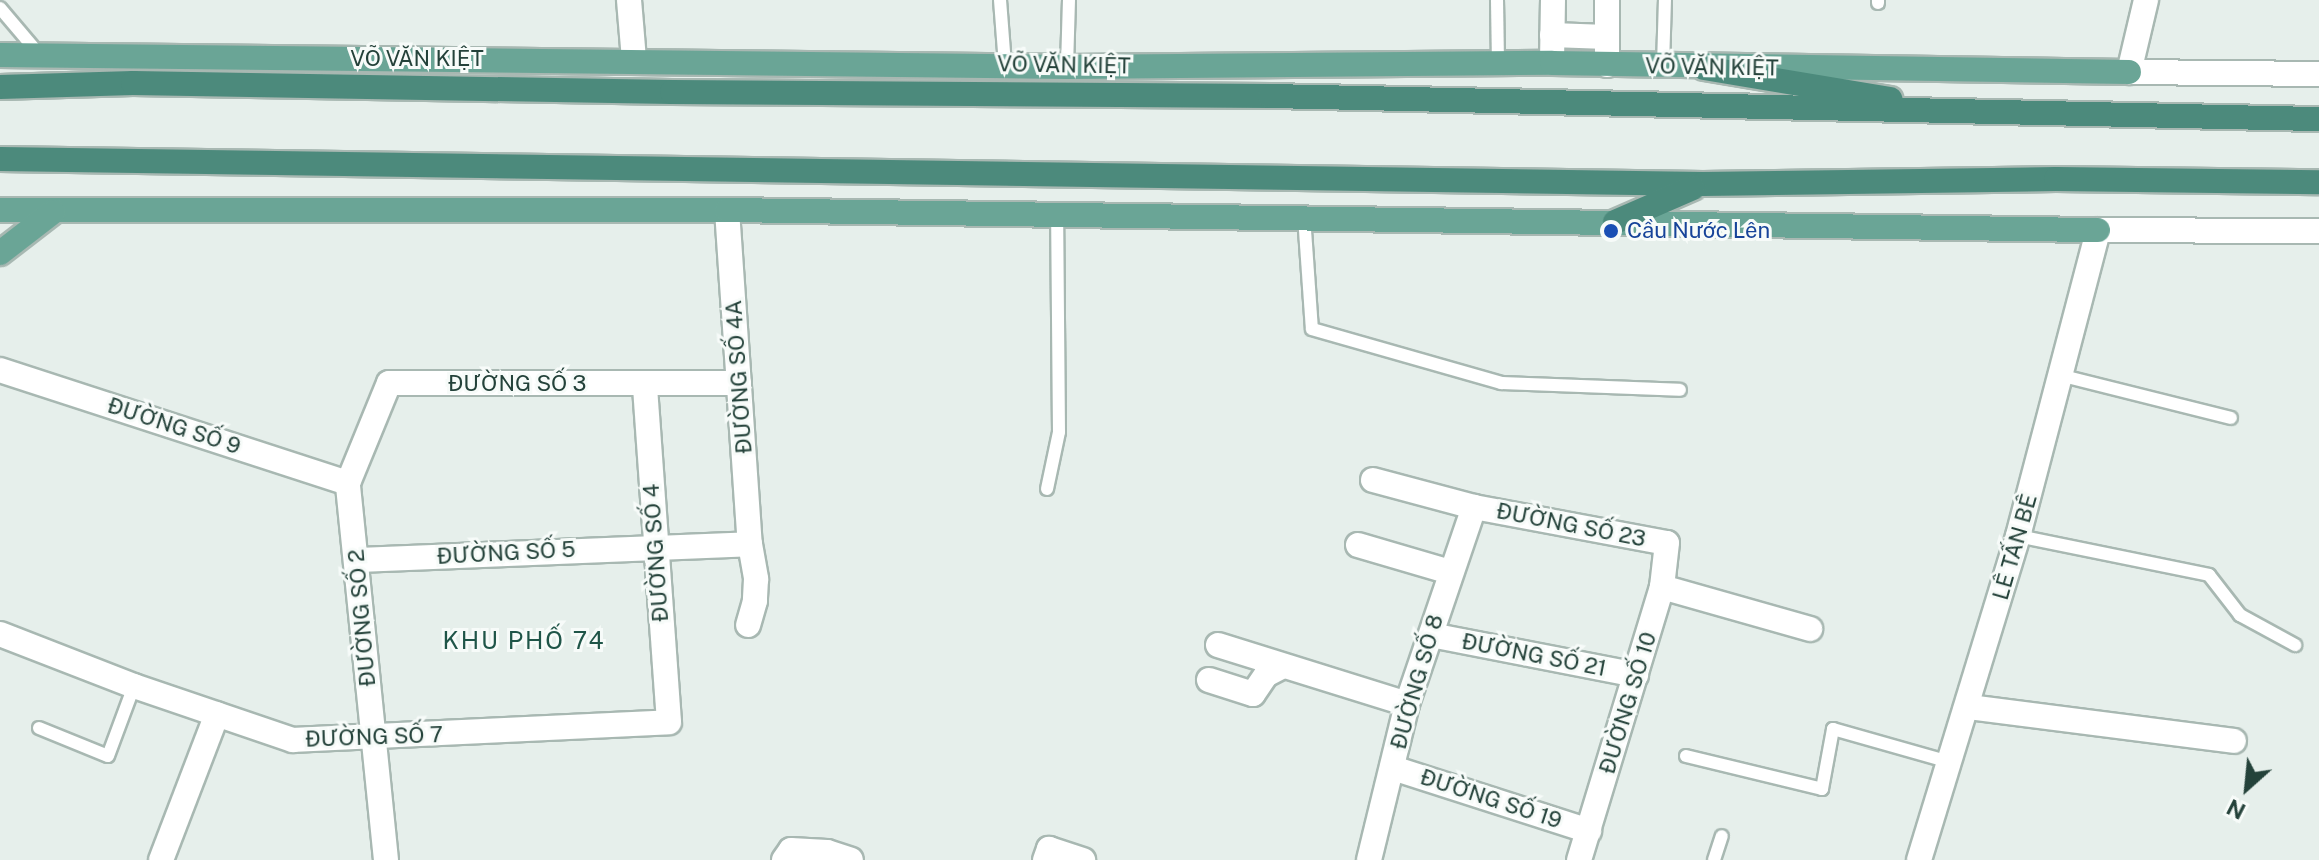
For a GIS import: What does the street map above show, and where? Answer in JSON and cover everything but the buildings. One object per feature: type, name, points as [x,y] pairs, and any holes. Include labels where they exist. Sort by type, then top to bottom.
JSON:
[{"type":"highway","points":[[1704,68],[1980,114]]},
{"type":"highway","name":"VÕ VĂN KIỆT","points":[[0,87],[133,83],[688,92],[1270,96],[2059,116],[2319,119]]},
{"type":"highway","points":[[0,159],[1703,184],[2056,179],[2319,182]]},
{"type":"highway","points":[[1615,222],[1703,184]]},
{"type":"main road","name":"VÕ VĂN KIỆT","points":[[0,55],[1067,67],[1552,63],[1704,68],[2129,72]]},
{"type":"main road","points":[[0,210],[727,210],[1304,216],[2098,230]]},
{"type":"main road","points":[[0,253],[53,212]]},
{"type":"street","points":[[629,0],[634,60]]},
{"type":"street","points":[[1552,63],[1553,0]]},
{"type":"street","points":[[1607,0],[1607,65]]},
{"type":"street","points":[[2146,0],[2129,72],[2319,74]]},
{"type":"street","points":[[1552,35],[1607,37]]},
{"type":"street","name":"ĐƯỜNG SỐ 4A","points":[[727,210],[750,544],[756,579],[748,625]]},
{"type":"street","points":[[2098,230],[2319,231]]},
{"type":"street","name":"LÊ TẤN BÊ","points":[[1919,860],[1969,707],[2018,536],[2063,376],[2098,230]]},
{"type":"street","name":"ĐƯỜNG SỐ 9","points":[[0,370],[348,483]]},
{"type":"street","name":"ĐƯỜNG SỐ 3","points":[[389,383],[739,383]]},
{"type":"street","name":"ĐƯỜNG SỐ 2","points":[[386,860],[348,483],[389,383]]},
{"type":"street","name":"ĐƯỜNG SỐ 4","points":[[645,385],[654,546],[669,722]]},
{"type":"street","name":"ĐƯỜNG SỐ 23","points":[[1373,480],[1474,507],[1667,543]]},
{"type":"street","name":"ĐƯỜNG SỐ 8","points":[[1369,860],[1407,704],[1474,507]]},
{"type":"street","name":"ĐƯỜNG SỐ 10","points":[[1579,860],[1662,587],[1667,543]]},
{"type":"street","name":"ĐƯỜNG SỐ 5","points":[[358,560],[750,544]]},
{"type":"street","points":[[1358,545],[1450,572]]},
{"type":"street","points":[[1662,587],[1810,629]]},
{"type":"street","name":"ĐƯỜNG SỐ 7","points":[[0,634],[134,686],[293,740],[669,722]]},
{"type":"street","name":"ĐƯỜNG SỐ 21","points":[[1431,635],[1636,675]]},
{"type":"street","points":[[1218,645],[1407,704]]},
{"type":"street","points":[[1209,680],[1253,694],[1266,675],[1283,666]]},
{"type":"street","points":[[1969,707],[2234,741]]},
{"type":"street","points":[[161,860],[217,714]]},
{"type":"street","name":"ĐƯỜNG SỐ 19","points":[[1393,768],[1589,831]]},
{"type":"street","points":[[1045,860],[1049,849],[1083,860]]},
{"type":"street","points":[[784,860],[791,850],[827,852],[851,860]]},
{"type":"lane","points":[[1000,0],[1005,65]]},
{"type":"lane","points":[[1067,67],[1069,0]]},
{"type":"lane","points":[[1497,0],[1498,63]]},
{"type":"lane","points":[[1663,66],[1665,0]]},
{"type":"lane","points":[[0,8],[40,56]]},
{"type":"lane","points":[[1047,489],[1059,432],[1057,214]]},
{"type":"lane","points":[[1304,216],[1312,329],[1501,383],[1680,390]]},
{"type":"lane","points":[[2063,376],[2231,418]]},
{"type":"lane","points":[[2018,536],[2209,575],[2240,615],[2295,645]]},
{"type":"lane","points":[[39,728],[108,756],[134,686]]},
{"type":"lane","points":[[1686,756],[1822,789],[1833,729],[1950,762]]},
{"type":"lane","points":[[1714,860],[1722,836]]},
{"type":"place","name":"Cầu Nước Lên","points":[[1611,231]]},
{"type":"district","name":"KHU PHỐ 74","points":[[524,641]]}]
